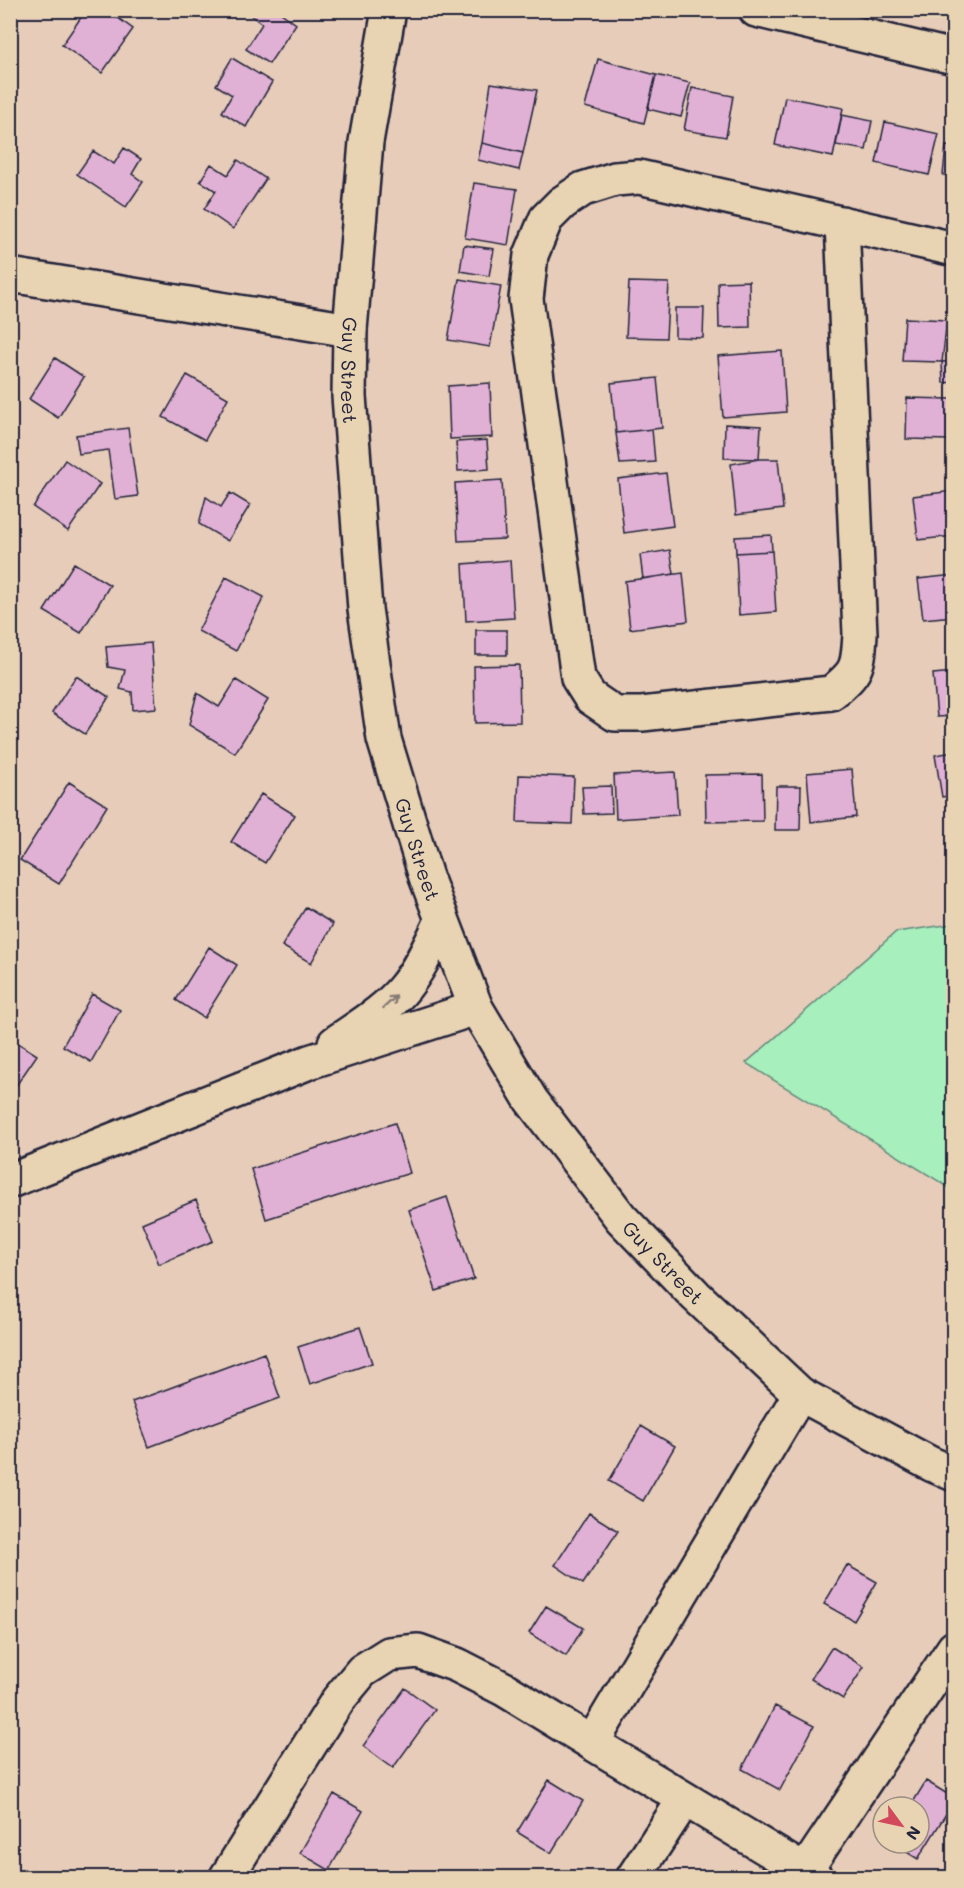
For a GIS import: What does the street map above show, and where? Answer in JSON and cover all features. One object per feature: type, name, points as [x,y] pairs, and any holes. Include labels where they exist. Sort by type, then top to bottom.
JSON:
[{"type":"street","name":"Guy Street","points":[[389,10],[366,142],[350,330],[351,447],[365,609],[384,739],[408,822],[442,921],[476,1008],[531,1100],[621,1218],[696,1296],[800,1394],[954,1474]]},
{"type":"street","points":[[756,10],[954,57]]},
{"type":"street","points":[[842,223],[860,634],[858,663],[846,681],[831,693],[642,714],[615,714],[590,697],[578,678],[526,299],[531,255],[546,219],[562,203],[583,189],[615,179],[639,177],[842,223],[954,249]]},
{"type":"street","points":[[10,275],[350,330]]},
{"type":"street","points":[[309,1062],[388,1005],[405,988],[442,921]]},
{"type":"street","points":[[10,1181],[309,1062],[476,1008]]},
{"type":"street","points":[[592,1743],[800,1394]]},
{"type":"street","points":[[226,1878],[338,1700],[362,1671],[389,1654],[418,1651],[457,1665],[504,1689],[684,1800],[811,1874],[954,1648]]},
{"type":"street","points":[[633,1878],[684,1800]]},
{"type":"green space","points":[[954,924],[953,1190],[746,1063],[896,932]]},
{"type":"building","points":[[86,10],[107,10],[133,29],[102,73],[62,45]]},
{"type":"building","points":[[244,10],[277,10],[296,24],[269,64],[246,49],[262,24]]},
{"type":"building","points":[[232,58],[272,82],[246,127],[222,112],[232,95],[216,85]]},
{"type":"building","points":[[598,59],[656,75],[644,123],[585,107]]},
{"type":"building","points":[[656,75],[690,83],[681,117],[648,109]]},
{"type":"building","points":[[491,83],[537,90],[523,153],[482,143]]},
{"type":"building","points":[[692,88],[733,96],[726,137],[684,130]]},
{"type":"building","points":[[785,97],[843,108],[833,157],[775,145]]},
{"type":"building","points":[[842,115],[872,121],[866,150],[836,145]]},
{"type":"building","points":[[885,122],[939,134],[929,175],[876,163]]},
{"type":"building","points":[[482,143],[523,153],[519,170],[478,160]]},
{"type":"building","points":[[946,146],[954,147],[954,176],[943,175]]},
{"type":"building","points":[[124,148],[141,159],[132,174],[143,182],[126,207],[77,174],[93,151],[114,164]]},
{"type":"building","points":[[238,160],[266,179],[233,229],[204,209],[216,191],[200,181],[211,164],[228,175]]},
{"type":"building","points":[[474,183],[517,189],[508,245],[465,238]]},
{"type":"building","points":[[464,245],[494,249],[489,276],[460,271]]},
{"type":"building","points":[[459,279],[501,286],[490,347],[448,340]]},
{"type":"building","points":[[749,281],[750,327],[719,328],[718,282]]},
{"type":"building","points":[[629,282],[669,283],[666,338],[626,337]]},
{"type":"building","points":[[675,308],[704,308],[703,338],[675,337]]},
{"type":"building","points":[[905,318],[947,320],[942,362],[902,361]]},
{"type":"building","points":[[782,351],[786,412],[723,417],[718,356]]},
{"type":"building","points":[[55,358],[84,377],[58,418],[29,399]]},
{"type":"building","points":[[954,361],[954,382],[943,383],[942,362]]},
{"type":"building","points":[[187,375],[228,398],[205,440],[163,417]]},
{"type":"building","points":[[657,378],[662,428],[616,433],[611,383]]},
{"type":"building","points":[[490,383],[492,437],[450,439],[448,386]]},
{"type":"building","points":[[907,398],[951,399],[950,440],[906,439]]},
{"type":"building","points":[[725,424],[761,426],[759,459],[724,458]]},
{"type":"building","points":[[128,428],[138,496],[115,499],[108,450],[79,454],[76,435]]},
{"type":"building","points":[[652,429],[655,462],[620,464],[616,433]]},
{"type":"building","points":[[487,440],[489,469],[458,471],[456,442]]},
{"type":"building","points":[[759,459],[778,459],[783,509],[736,515],[731,464]]},
{"type":"building","points":[[65,460],[100,484],[68,531],[33,507]]},
{"type":"building","points":[[666,473],[673,526],[624,533],[618,479]]},
{"type":"building","points":[[502,480],[505,539],[458,541],[455,483]]},
{"type":"building","points":[[953,491],[954,536],[918,540],[913,496]]},
{"type":"building","points":[[230,493],[250,505],[228,541],[199,524],[206,497],[221,507]]},
{"type":"building","points":[[771,535],[772,551],[736,553],[735,537]]},
{"type":"building","points":[[670,550],[674,574],[643,579],[640,555]]},
{"type":"building","points":[[772,551],[776,612],[739,615],[736,553]]},
{"type":"building","points":[[510,560],[514,618],[466,621],[463,564]]},
{"type":"building","points":[[74,563],[110,585],[81,633],[44,611]]},
{"type":"building","points":[[683,573],[688,621],[630,629],[625,581]]},
{"type":"building","points":[[954,575],[954,616],[923,619],[918,579]]},
{"type":"building","points":[[226,577],[264,597],[236,651],[198,631]]},
{"type":"building","points":[[476,630],[507,630],[507,655],[476,655]]},
{"type":"building","points":[[151,643],[156,708],[133,710],[132,692],[120,689],[125,670],[108,667],[106,647]]},
{"type":"building","points":[[519,665],[520,722],[475,723],[474,666]]},
{"type":"building","points":[[954,672],[954,716],[937,717],[933,674]]},
{"type":"building","points":[[76,676],[109,697],[85,734],[52,713]]},
{"type":"building","points":[[236,680],[268,700],[235,753],[189,725],[197,693],[219,707]]},
{"type":"building","points":[[954,752],[954,795],[942,797],[935,755]]},
{"type":"building","points":[[852,769],[856,817],[811,822],[807,773]]},
{"type":"building","points":[[675,772],[678,815],[616,819],[614,775]]},
{"type":"building","points":[[762,774],[763,821],[706,822],[705,775]]},
{"type":"building","points":[[519,775],[574,777],[572,824],[517,822]]},
{"type":"building","points":[[69,782],[107,806],[59,884],[20,860]]},
{"type":"building","points":[[611,786],[612,813],[584,814],[582,787]]},
{"type":"building","points":[[776,786],[801,786],[800,830],[775,830]]},
{"type":"building","points":[[261,794],[295,815],[265,863],[231,842]]},
{"type":"building","points":[[306,907],[333,924],[311,963],[282,946]]},
{"type":"building","points":[[209,947],[237,965],[204,1018],[176,1000]]},
{"type":"building","points":[[92,994],[120,1010],[91,1062],[63,1046]]},
{"type":"building","points":[[10,1038],[37,1055],[11,1093],[10,1092]]},
{"type":"building","points":[[395,1123],[410,1173],[266,1219],[251,1169]]},
{"type":"building","points":[[447,1197],[474,1279],[436,1291],[409,1210]]},
{"type":"building","points":[[196,1200],[213,1241],[159,1264],[142,1223]]},
{"type":"building","points":[[360,1327],[372,1363],[310,1384],[298,1347]]},
{"type":"building","points":[[264,1353],[280,1398],[149,1447],[132,1402]]},
{"type":"building","points":[[641,1426],[675,1446],[643,1501],[609,1481]]},
{"type":"building","points":[[589,1513],[618,1531],[583,1584],[555,1565]]},
{"type":"building","points":[[847,1565],[877,1582],[854,1621],[824,1604]]},
{"type":"building","points":[[546,1606],[583,1628],[566,1656],[529,1633]]},
{"type":"building","points":[[832,1647],[864,1667],[843,1699],[811,1679]]},
{"type":"building","points":[[405,1688],[435,1710],[393,1768],[363,1746]]},
{"type":"building","points":[[775,1706],[814,1726],[780,1790],[742,1769]]},
{"type":"building","points":[[549,1780],[583,1801],[551,1853],[517,1832]]},
{"type":"building","points":[[926,1781],[954,1798],[931,1838],[931,1795],[917,1795]]},
{"type":"building","points":[[334,1794],[363,1811],[329,1870],[300,1853]]}]
